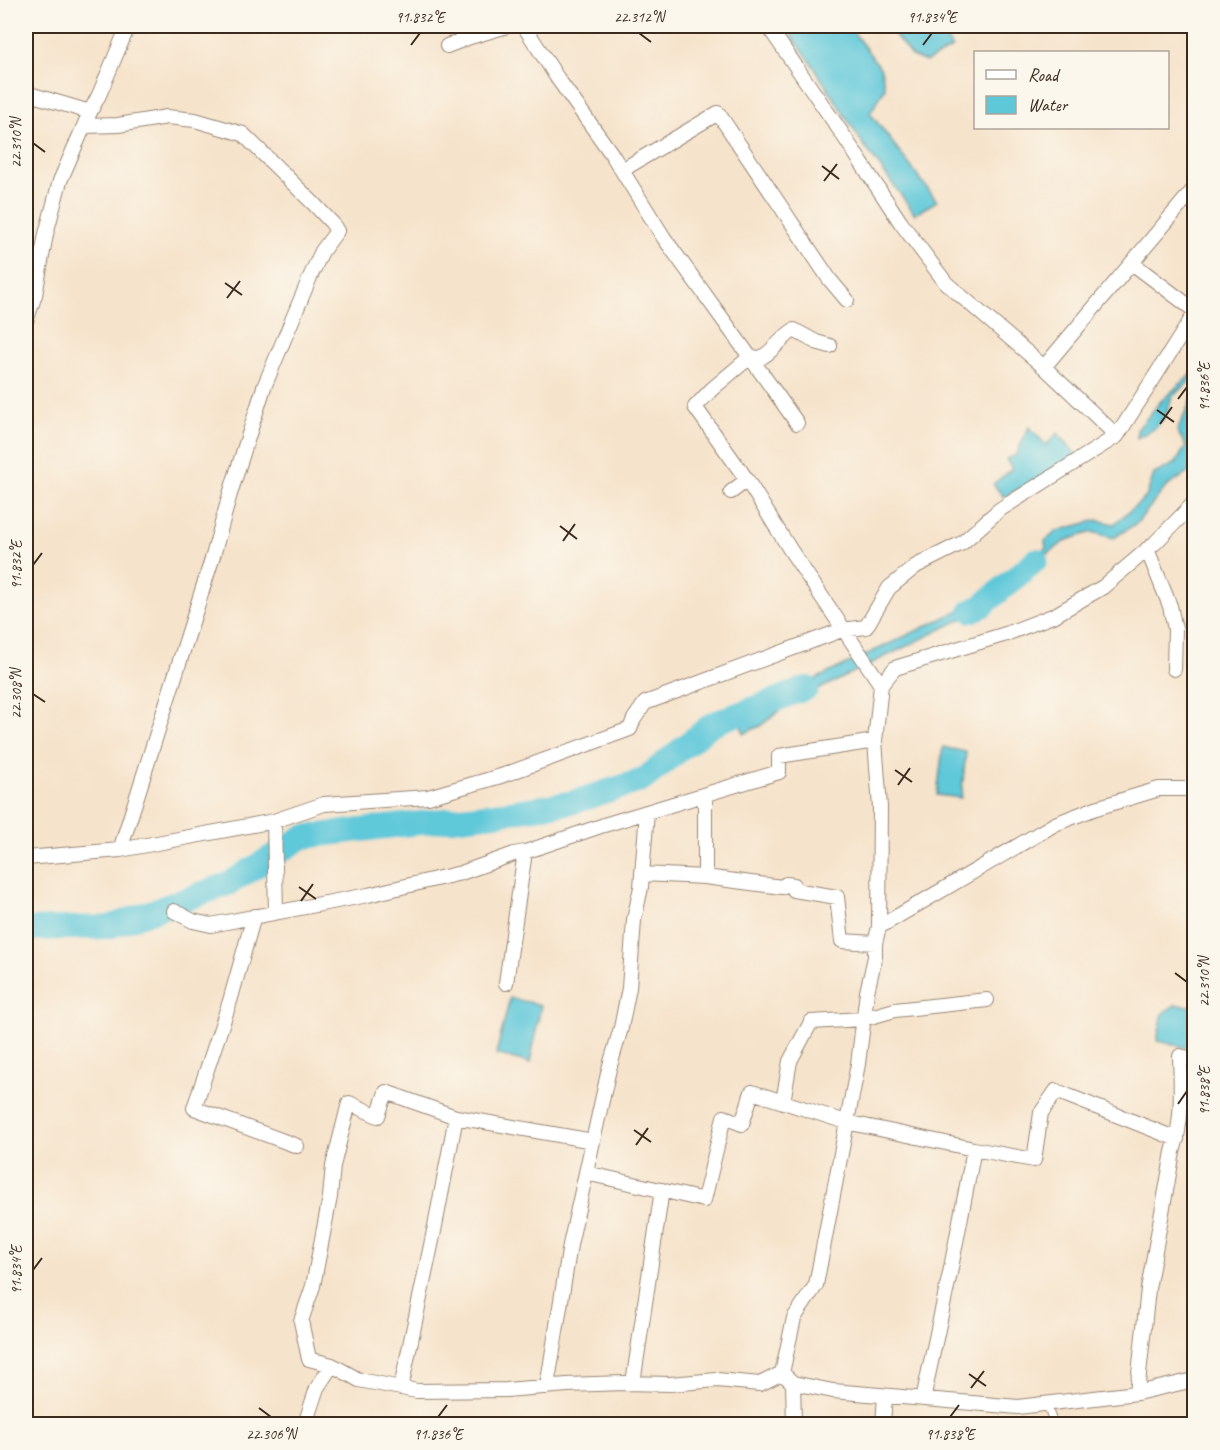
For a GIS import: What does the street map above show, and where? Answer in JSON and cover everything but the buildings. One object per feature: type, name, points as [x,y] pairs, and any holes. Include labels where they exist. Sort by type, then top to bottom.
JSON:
[{"type":"street","points":[[26,321],[35,295],[46,234],[60,182],[128,26]]},
{"type":"street","points":[[447,46],[507,26]]},
{"type":"street","points":[[524,26],[622,170],[664,238],[797,423]]},
{"type":"street","points":[[768,26],[901,223],[946,283],[1044,367],[1117,436]]},
{"type":"street","points":[[26,93],[90,112]]},
{"type":"street","points":[[622,170],[718,113],[830,280],[847,300]]},
{"type":"street","points":[[84,126],[118,125],[167,117],[195,120],[243,134],[313,203],[337,231],[322,251],[264,387],[120,850]]},
{"type":"street","points":[[1044,367],[1132,262],[1193,194]]},
{"type":"street","points":[[1132,262],[1194,310]]},
{"type":"street","points":[[26,858],[120,850],[274,821],[324,804],[428,797],[501,776],[630,729],[645,703],[842,630],[866,627],[889,588],[916,566],[962,543],[999,510],[1117,436],[1194,315]]},
{"type":"street","points":[[830,346],[816,342],[794,330],[760,358],[750,357],[712,389],[695,407],[747,480],[842,630],[881,685]]},
{"type":"street","points":[[731,492],[747,480]]},
{"type":"street","points":[[782,1373],[794,1318],[816,1285],[858,1065],[867,992],[875,957],[875,943],[879,927],[880,807],[875,741],[881,685],[895,668],[1006,634],[1055,615],[1103,587],[1147,549],[1194,503]]},
{"type":"street","points":[[1147,549],[1170,606],[1175,629],[1174,669]]},
{"type":"street","points":[[174,911],[193,921],[211,925],[368,896],[460,873],[604,825],[779,771],[779,756],[875,741]]},
{"type":"street","points":[[879,927],[1055,824],[1096,807],[1159,789],[1194,789]]},
{"type":"street","points":[[705,795],[705,877]]},
{"type":"street","points":[[547,1387],[570,1245],[629,988],[634,920],[642,874],[647,812]]},
{"type":"street","points":[[274,821],[276,912]]},
{"type":"street","points":[[506,982],[525,852]]},
{"type":"street","points":[[642,874],[705,877],[782,887],[786,884],[794,885],[794,890],[837,897],[842,941],[875,943]]},
{"type":"street","points":[[254,916],[230,1001],[194,1108],[297,1146]]},
{"type":"street","points":[[783,1102],[790,1061],[811,1022],[863,1019],[895,1010],[987,1000]]},
{"type":"street","points":[[1137,1393],[1148,1289],[1182,1107],[1180,1056],[1194,1059]]},
{"type":"street","points":[[586,1173],[704,1200],[724,1117],[742,1124],[752,1092],[846,1122],[1034,1160],[1041,1113],[1056,1091],[1177,1139]]},
{"type":"street","points":[[593,1141],[456,1117],[386,1092],[378,1116],[349,1103],[333,1166],[330,1197],[313,1286],[301,1321],[309,1359],[332,1365],[359,1380],[417,1391],[506,1390],[633,1383],[670,1384],[717,1380],[760,1384],[782,1373]]},
{"type":"street","points":[[401,1388],[456,1117]]},
{"type":"street","points":[[923,1399],[974,1149]]},
{"type":"street","points":[[633,1383],[662,1190]]},
{"type":"street","points":[[305,1425],[317,1388],[332,1365]]},
{"type":"street","points":[[782,1373],[793,1383],[833,1391],[1018,1407],[1137,1393],[1194,1380]]},
{"type":"street","points":[[793,1383],[794,1425]]},
{"type":"street","points":[[883,1425],[885,1396]]},
{"type":"lane","points":[[1046,1403],[1054,1425]]},
{"type":"water","points":[[784,26],[849,26],[881,69],[885,88],[870,113],[937,201],[915,214],[863,144],[808,58]]},
{"type":"water","points":[[888,26],[938,26],[952,48],[926,62],[911,56]]},
{"type":"water","points":[[1194,372],[1194,378],[1172,397],[1165,417],[1154,429],[1137,438],[1137,430],[1161,401]]},
{"type":"water","points":[[1194,394],[1194,453],[1189,472],[1166,487],[1137,523],[1114,538],[1092,532],[1067,540],[1038,561],[1013,594],[787,705],[760,726],[743,734],[741,723],[756,718],[780,696],[1006,588],[1020,566],[1046,548],[1045,541],[1057,531],[1097,520],[1114,524],[1146,497],[1154,474],[1176,463],[1186,446],[1177,431]]},
{"type":"water","points":[[1029,427],[1046,445],[1058,433],[1080,459],[1004,497],[993,484],[1012,469],[1006,459],[1016,455]]},
{"type":"water","points":[[943,747],[966,752],[961,798],[937,795]]},
{"type":"water","points":[[510,998],[541,1005],[530,1063],[496,1054]]},
{"type":"water","points":[[1175,1005],[1194,1006],[1194,1049],[1157,1041],[1163,1013]]},
{"type":"waterway","points":[[971,611],[982,606],[1036,560]]},
{"type":"waterway","points":[[26,929],[109,927],[228,884],[303,837],[503,813],[574,802],[643,780],[712,724],[807,688]]}]
